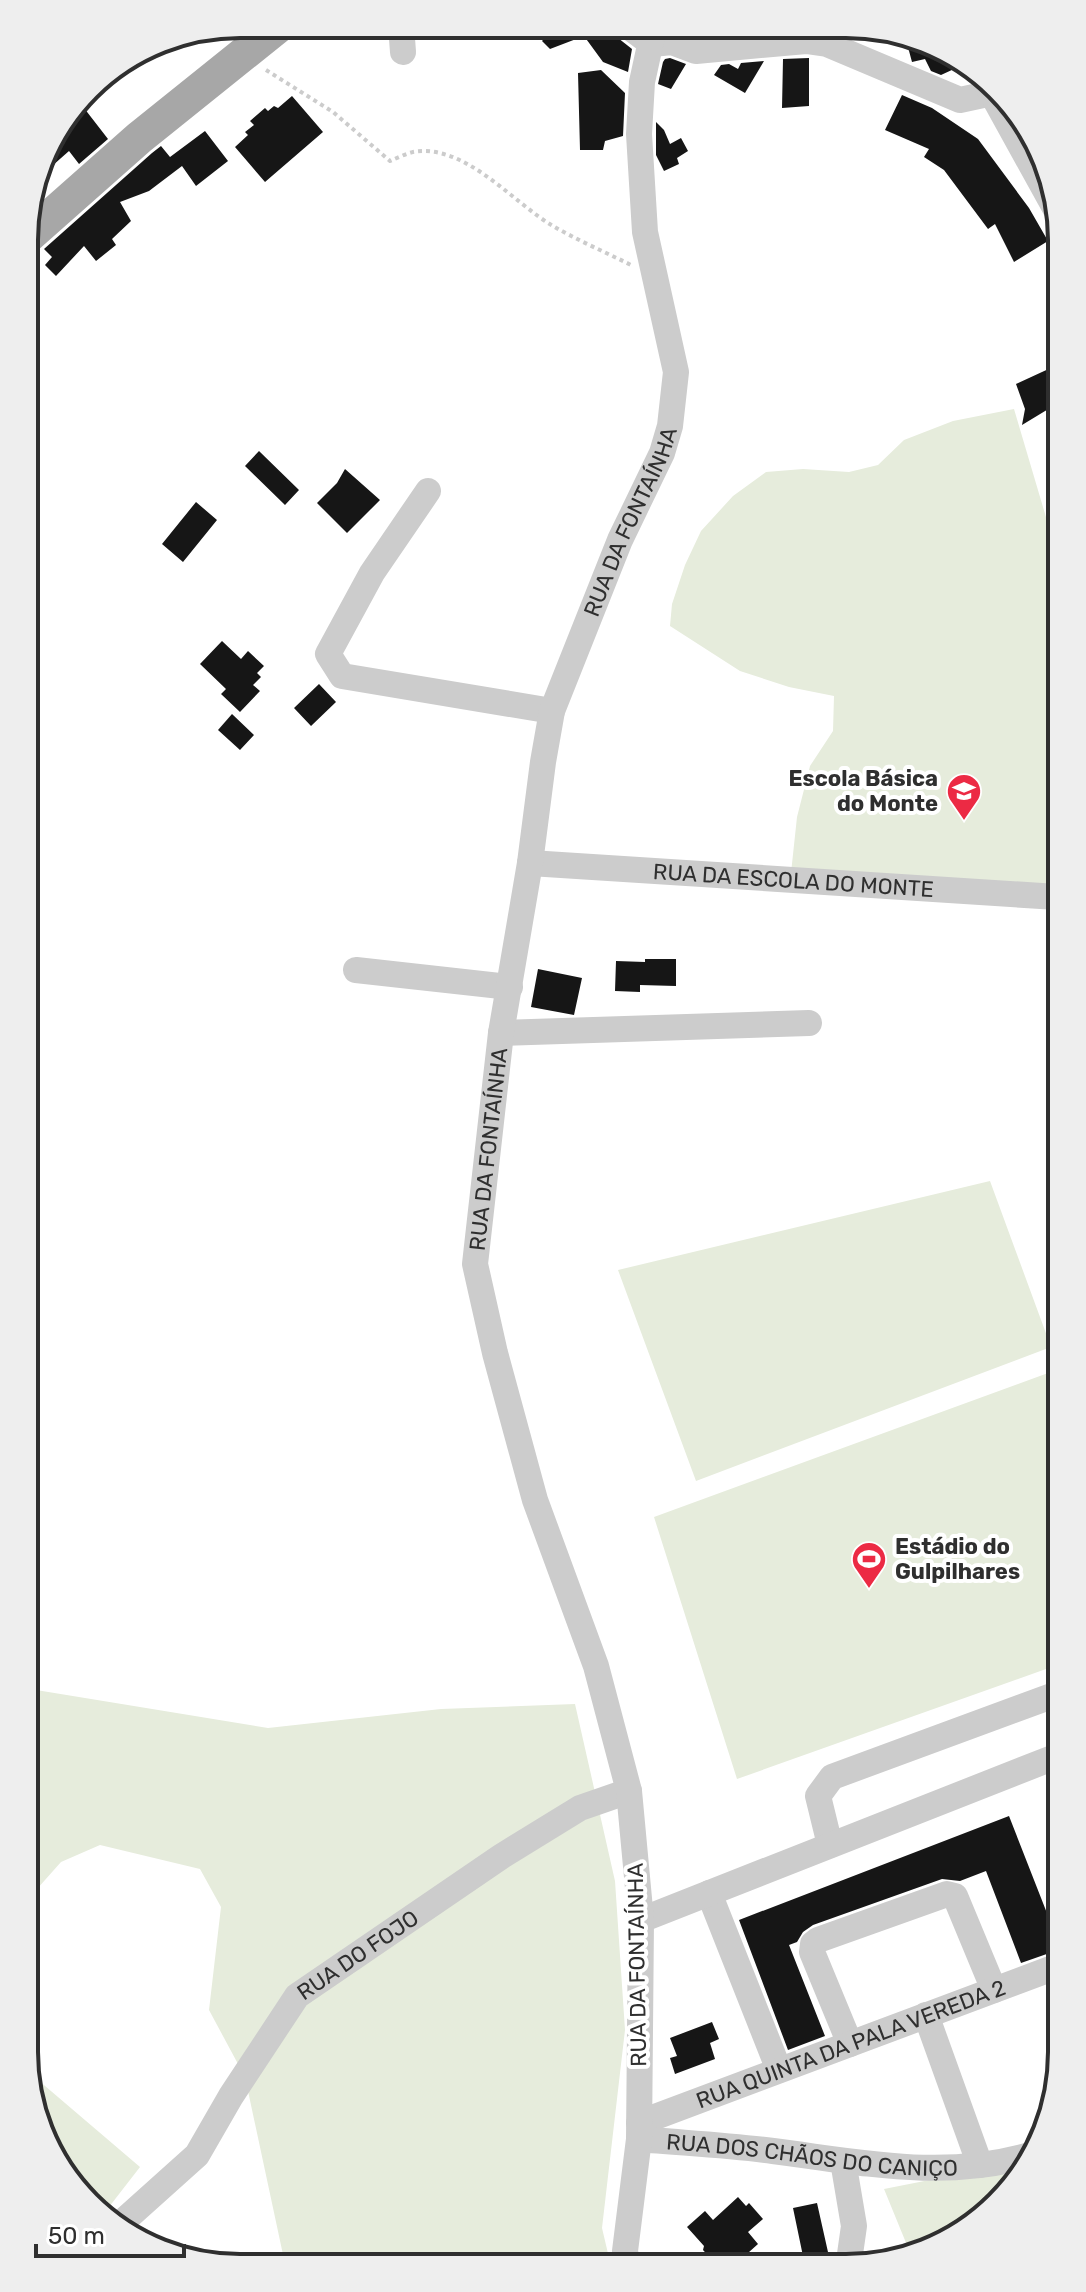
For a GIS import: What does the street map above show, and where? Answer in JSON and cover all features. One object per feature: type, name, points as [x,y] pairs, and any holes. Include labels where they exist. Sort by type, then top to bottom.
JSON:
[{"type":"main road","points":[[38,227],[139,138],[265,38]]},
{"type":"street","points":[[402,38],[403,52]]},
{"type":"street","name":"RUA DA FONTAÍNHA","points":[[626,2254],[639,2131],[641,1920],[629,1791],[596,1666],[535,1500],[495,1353],[475,1264],[501,1033],[552,711],[620,540],[662,453],[670,426],[676,372],[645,232],[639,134],[642,82],[653,38]]},
{"type":"street","points":[[659,38],[696,51],[817,42],[960,100],[982,91]]},
{"type":"street","points":[[1007,118],[1036,173]]},
{"type":"street","points":[[428,491],[372,573],[328,654],[342,676],[552,711]]},
{"type":"street","name":"RUA DA ESCOLA DO MONTE","points":[[530,863],[1048,896]]},
{"type":"street","points":[[356,970],[510,987]]},
{"type":"street","points":[[501,1033],[809,1023]]},
{"type":"street","points":[[830,1845],[818,1796],[832,1777],[1048,1697]]},
{"type":"street","points":[[641,1920],[1048,1760]]},
{"type":"street","name":"RUA DO FOJO","points":[[126,2219],[197,2155],[231,2096],[297,1996],[502,1856],[580,1808],[629,1791]]},
{"type":"street","points":[[709,1893],[779,2070]]},
{"type":"street","points":[[850,2044],[812,1952],[813,1944],[818,1940],[947,1894],[955,1896],[994,1990]]},
{"type":"street","name":"RUA QUINTA DA PALA VEREDA 2","points":[[639,2131],[779,2070],[1048,1970]]},
{"type":"street","points":[[926,2015],[980,2165]]},
{"type":"street","name":"RUA DOS CHÃOS DO CANIÇO","points":[[639,2131],[905,2168],[980,2165],[1018,2157]]},
{"type":"street","points":[[843,2161],[854,2226],[850,2254]]},
{"type":"path","points":[[249,52],[256,63],[333,112],[390,161],[413,152],[437,152],[506,190],[551,225],[645,271],[655,272]]},
{"type":"green space","points":[[1014,409],[1048,524],[1048,888],[791,873],[797,817],[810,766],[833,731],[834,696],[789,687],[740,671],[670,626],[672,604],[685,565],[701,531],[733,496],[766,472],[803,469],[849,472],[878,465],[904,440],[953,421]]},
{"type":"green space","points":[[990,1181],[1048,1339],[1048,1348],[696,1481],[618,1270]]},
{"type":"green space","name":"Estádio do Gulpilhares","points":[[1048,1373],[1048,1668],[737,1779],[654,1517]]},
{"type":"green space","points":[[38,1690],[268,1728],[441,1709],[575,1704],[615,1881],[625,2030],[602,2228],[608,2254],[283,2254],[245,2077],[209,2010],[221,1907],[200,1869],[100,1845],[61,1862],[38,1888]]},
{"type":"green space","points":[[41,2082],[140,2167],[110,2206],[107,2204],[72,2164],[59,2141],[45,2104]]},
{"type":"green space","points":[[1015,2163],[998,2185],[958,2220],[907,2244],[884,2189]]},
{"type":"building","points":[[545,38],[579,38],[550,49],[542,41]]},
{"type":"building","points":[[585,38],[618,38],[632,49],[628,72],[603,62]]},
{"type":"building","points":[[908,48],[953,69],[941,75],[931,71],[925,59],[912,62]]},
{"type":"building","points":[[670,58],[686,64],[671,89],[658,84],[663,62]]},
{"type":"building","points":[[809,58],[809,106],[782,108],[783,59]]},
{"type":"building","points":[[764,61],[745,93],[714,75],[721,65],[729,64],[738,69],[741,63]]},
{"type":"building","points":[[601,70],[625,93],[623,136],[605,141],[603,150],[580,150],[578,73]]},
{"type":"building","points":[[902,95],[932,108],[978,139],[1029,208],[1048,241],[1014,262],[995,224],[988,229],[944,170],[924,157],[929,149],[885,130]]},
{"type":"building","points":[[292,96],[323,132],[265,182],[235,147],[254,125],[250,121],[265,108],[268,111],[274,106],[278,108]]},
{"type":"building","points":[[86,110],[108,139],[79,164],[69,151],[52,166],[65,139]]},
{"type":"building","points":[[656,122],[664,130],[670,144],[681,138],[688,151],[677,158],[679,164],[664,171],[656,155]]},
{"type":"building","points":[[205,131],[228,161],[196,186],[182,166],[149,191],[120,202],[131,221],[112,239],[116,245],[96,261],[84,246],[56,276],[45,265],[52,257],[44,249],[152,153],[161,146],[170,157]]},
{"type":"building","points":[[1048,369],[1048,409],[1022,425],[1025,409],[1016,384]]},
{"type":"building","points":[[259,451],[299,490],[285,505],[245,466]]},
{"type":"building","points":[[345,469],[380,500],[347,533],[317,503],[337,483]]},
{"type":"building","points":[[196,502],[217,520],[183,562],[162,544]]},
{"type":"building","points":[[222,641],[241,659],[248,651],[264,666],[257,673],[261,677],[253,685],[260,691],[240,712],[221,694],[226,689],[200,664]]},
{"type":"building","points":[[319,684],[336,702],[311,726],[294,708]]},
{"type":"building","points":[[232,714],[254,735],[240,750],[218,730]]},
{"type":"building","points":[[645,959],[676,959],[676,986],[640,985],[640,992],[615,991],[616,961],[645,962]]},
{"type":"building","points":[[538,969],[582,978],[574,1015],[531,1007]]},
{"type":"building","points":[[1009,1816],[1048,1916],[1048,1954],[1021,1963],[986,1871],[960,1881],[942,1879],[813,1925],[803,1932],[797,1942],[789,1945],[825,2036],[788,2050],[739,1920]]},
{"type":"building","points":[[712,2022],[719,2039],[710,2043],[715,2059],[675,2074],[670,2058],[677,2056],[670,2038]]},
{"type":"building","points":[[738,2197],[746,2206],[749,2203],[763,2219],[748,2232],[758,2244],[747,2254],[707,2254],[704,2246],[687,2227],[705,2211],[713,2220]]},
{"type":"building","points":[[817,2203],[828,2254],[803,2254],[793,2208]]},
{"type":"place","name":"Escola Básica do Monte","points":[[964,822]]},
{"type":"place","name":"Estádio do Gulpilhares","points":[[869,1590]]}]
